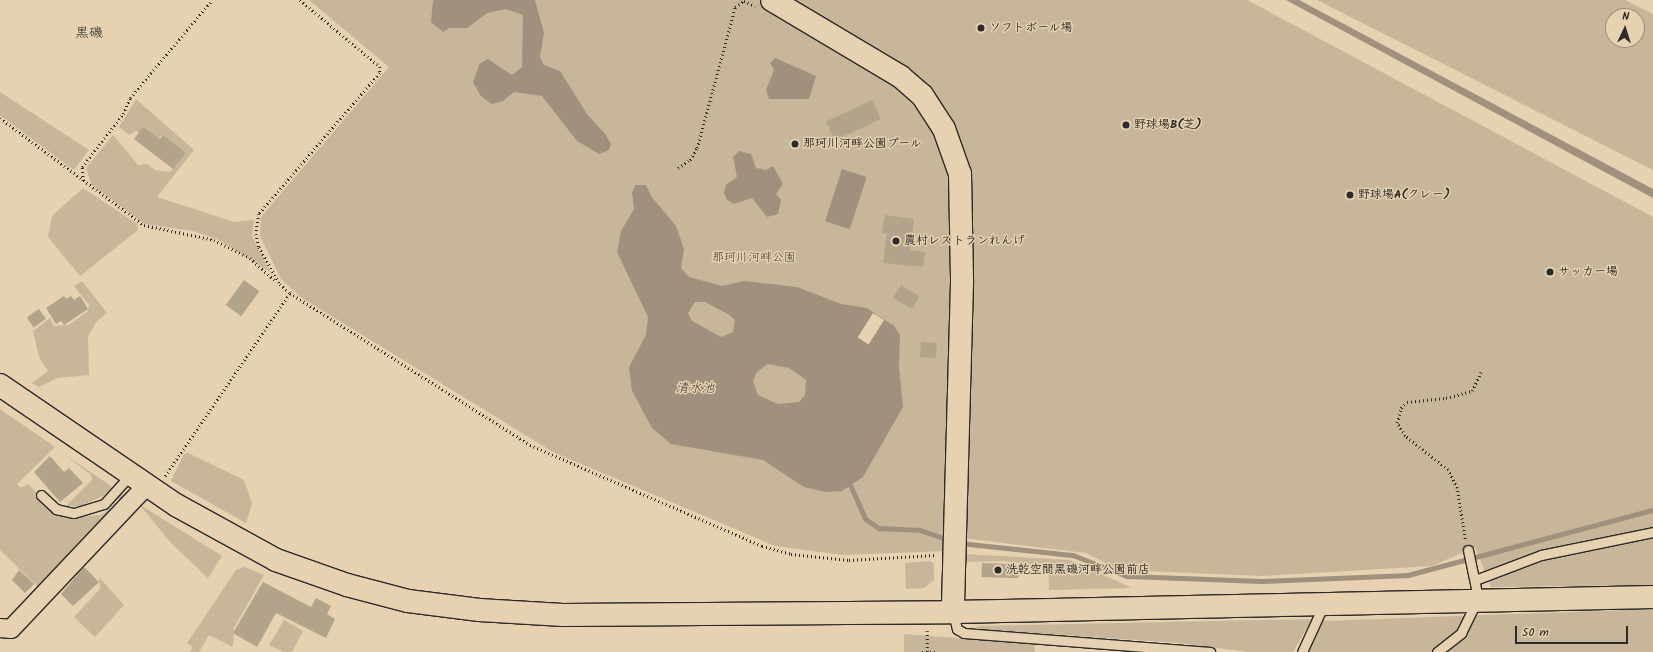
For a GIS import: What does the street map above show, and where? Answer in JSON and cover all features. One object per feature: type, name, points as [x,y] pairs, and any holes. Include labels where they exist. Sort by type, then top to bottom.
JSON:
[{"type":"street","points":[[772,0],[901,77],[922,95],[944,129],[960,174],[962,283],[955,555],[952,612]]},
{"type":"street","points":[[0,385],[144,484],[276,560],[347,585],[408,601],[563,615],[952,612],[1324,602],[1476,584],[1653,597]]},
{"type":"street","points":[[0,628],[11,629],[144,484]]},
{"type":"lane","points":[[41,495],[56,509],[74,513],[104,504],[144,484]]},
{"type":"lane","points":[[1476,584],[1541,555],[1653,532]]},
{"type":"lane","points":[[1437,652],[1461,633],[1476,584],[1468,550]]},
{"type":"lane","points":[[1302,652],[1324,602]]},
{"type":"lane","points":[[952,612],[957,629],[964,633],[1210,652]]},
{"type":"path","points":[[83,181],[82,167],[123,114],[130,98],[212,0]]},
{"type":"path","points":[[280,284],[259,247],[256,234],[259,214],[380,73],[380,67],[300,0]]},
{"type":"path","points":[[678,168],[690,160],[698,148],[735,7]]},
{"type":"path","points":[[0,118],[144,225],[214,240],[250,258],[290,293],[530,445],[762,546],[791,554],[849,560],[955,555]]},
{"type":"path","points":[[144,484],[290,293]]},
{"type":"path","points":[[1468,550],[1457,488],[1448,470],[1405,436],[1397,423],[1400,408],[1407,402],[1446,398],[1472,391],[1481,372]]},
{"type":"path","points":[[922,652],[935,652]]},
{"type":"green space","name":"那珂川河畔公園","points":[[309,0],[1247,0],[1653,217],[1653,585],[1491,587],[1475,547],[1432,566],[1262,576],[1120,570],[1086,553],[964,538],[946,551],[843,555],[775,546],[553,452],[302,298],[281,279],[260,236],[261,217],[389,67]]},
{"type":"green space","points":[[1317,0],[1625,0],[1641,8],[1605,8],[1605,48],[1645,48],[1645,10],[1653,14],[1653,170]]},
{"type":"green space","points":[[0,92],[89,150],[74,170],[0,115]]},
{"type":"green space","points":[[136,99],[194,150],[157,197],[234,222],[254,220],[252,236],[270,272],[217,239],[193,231],[145,224],[92,185],[86,168],[113,135],[138,165],[147,164],[155,170],[170,172],[186,153],[163,135],[155,140],[136,131],[129,135],[119,127]]},
{"type":"green space","points":[[83,188],[137,224],[138,230],[80,276],[48,237],[52,216]]},
{"type":"green space","points":[[82,281],[107,313],[97,321],[88,336],[89,375],[57,378],[39,387],[32,383],[48,371],[39,357],[33,331],[50,318],[54,326],[69,325],[88,311],[89,305],[74,286]]},
{"type":"green space","points":[[0,409],[55,447],[17,484],[21,488],[28,484],[58,515],[69,518],[101,515],[120,501],[117,497],[121,493],[128,498],[39,588],[0,550]]},
{"type":"green space","points":[[188,453],[244,480],[252,503],[246,523],[171,481],[184,454]]},
{"type":"green space","points":[[64,454],[111,486],[110,493],[80,506],[66,506],[92,480],[91,475]]},
{"type":"green space","points":[[139,504],[222,556],[208,578],[171,543]]},
{"type":"green space","points":[[964,554],[1070,560],[1132,588],[1049,590],[1048,567],[1003,561],[964,562]]},
{"type":"green space","points":[[930,561],[934,564],[934,580],[924,588],[906,589],[905,563]]},
{"type":"green space","points":[[245,567],[264,575],[234,628],[233,647],[209,635],[199,652],[190,652],[193,647],[187,643],[236,570]]},
{"type":"green space","points":[[99,577],[124,605],[95,637],[74,617],[100,589]]},
{"type":"green space","points":[[1653,609],[1653,652],[1307,652],[1323,621]]},
{"type":"green space","points":[[1312,619],[1293,652],[1248,652],[1180,643],[977,629],[977,626]]},
{"type":"green space","points":[[284,620],[303,631],[292,652],[283,652],[269,645]]},
{"type":"green space","points":[[904,634],[1034,644],[1035,652],[904,652]]},
{"type":"water","points":[[433,0],[535,0],[544,33],[540,57],[544,65],[560,71],[587,114],[606,135],[611,144],[609,150],[599,154],[577,141],[542,96],[514,92],[503,101],[491,104],[480,95],[473,82],[480,63],[488,59],[512,75],[522,67],[523,15],[506,9],[487,13],[467,28],[449,28],[443,32],[431,22]]},
{"type":"water","points":[[1286,0],[1299,0],[1653,189],[1653,198]]},
{"type":"water","points":[[775,58],[816,76],[809,99],[769,99],[766,90],[774,70],[770,63]]},
{"type":"water","points":[[739,151],[751,154],[756,168],[766,170],[773,166],[783,184],[776,194],[781,200],[778,214],[767,217],[752,198],[734,204],[727,200],[724,193],[726,185],[737,177],[733,157]]},
{"type":"water","points":[[842,169],[867,177],[850,229],[825,221]]},
{"type":"water","name":"清水池","points":[[635,185],[646,185],[651,196],[676,226],[684,249],[681,268],[689,277],[722,286],[744,281],[797,287],[841,304],[867,308],[894,326],[900,335],[899,367],[903,407],[863,477],[842,491],[826,492],[804,487],[763,460],[671,444],[652,428],[632,391],[629,367],[646,335],[648,317],[617,252],[621,231],[634,209],[632,193]],"holes":[[[695,302],[705,302],[728,314],[735,320],[733,332],[721,337],[692,321],[688,313]],[[768,364],[789,368],[806,380],[805,395],[799,402],[778,404],[758,395],[753,381],[757,372]]]},
{"type":"pier","points":[[873,313],[884,320],[869,344],[858,338]]},
{"type":"building","points":[[872,100],[881,119],[835,141],[826,122]]},
{"type":"building","points":[[143,127],[160,139],[163,135],[186,153],[173,169],[134,139]]},
{"type":"building","points":[[885,215],[914,219],[910,250],[925,252],[923,267],[883,263],[887,234],[882,233]]},
{"type":"building","points":[[244,280],[259,291],[241,316],[226,305]]},
{"type":"building","points":[[901,285],[920,297],[912,309],[893,298]]},
{"type":"building","points":[[64,296],[66,299],[71,296],[74,300],[80,296],[88,309],[64,325],[61,321],[56,324],[46,308]]},
{"type":"building","points":[[39,309],[46,319],[34,327],[27,318]]},
{"type":"building","points":[[921,342],[937,343],[936,358],[920,357]]},
{"type":"building","points":[[50,456],[64,472],[69,468],[83,483],[60,502],[34,472]]},
{"type":"building","points":[[982,563],[1019,564],[1018,578],[982,577]]},
{"type":"building","points":[[84,567],[99,582],[73,606],[61,594]]},
{"type":"building","points":[[19,570],[34,584],[25,593],[12,580]]},
{"type":"building","points":[[263,582],[311,607],[316,598],[331,606],[327,614],[335,619],[326,638],[276,613],[257,647],[233,633]]},
{"type":"waterway","points":[[851,486],[866,519],[879,528],[920,530],[949,540]]},
{"type":"waterway","points":[[960,543],[1073,555],[1127,576],[1261,581],[1408,575],[1653,510]]},
{"type":"place","name":"ソフトボール場","points":[[981,28]]},
{"type":"place","name":"野球場B(芝)","points":[[1126,125]]},
{"type":"place","name":"那珂川河畔公園プール","points":[[795,144]]},
{"type":"place","name":"野球場A(クレー)","points":[[1350,195]]},
{"type":"place","name":"農村レストランれんげ","points":[[896,241]]},
{"type":"place","name":"サッカー場","points":[[1550,272]]},
{"type":"place","name":"洗乾空間黒磯河畔公園前店","points":[[998,570]]},
{"type":"district","name":"黒磯","points":[[89,33]]}]
